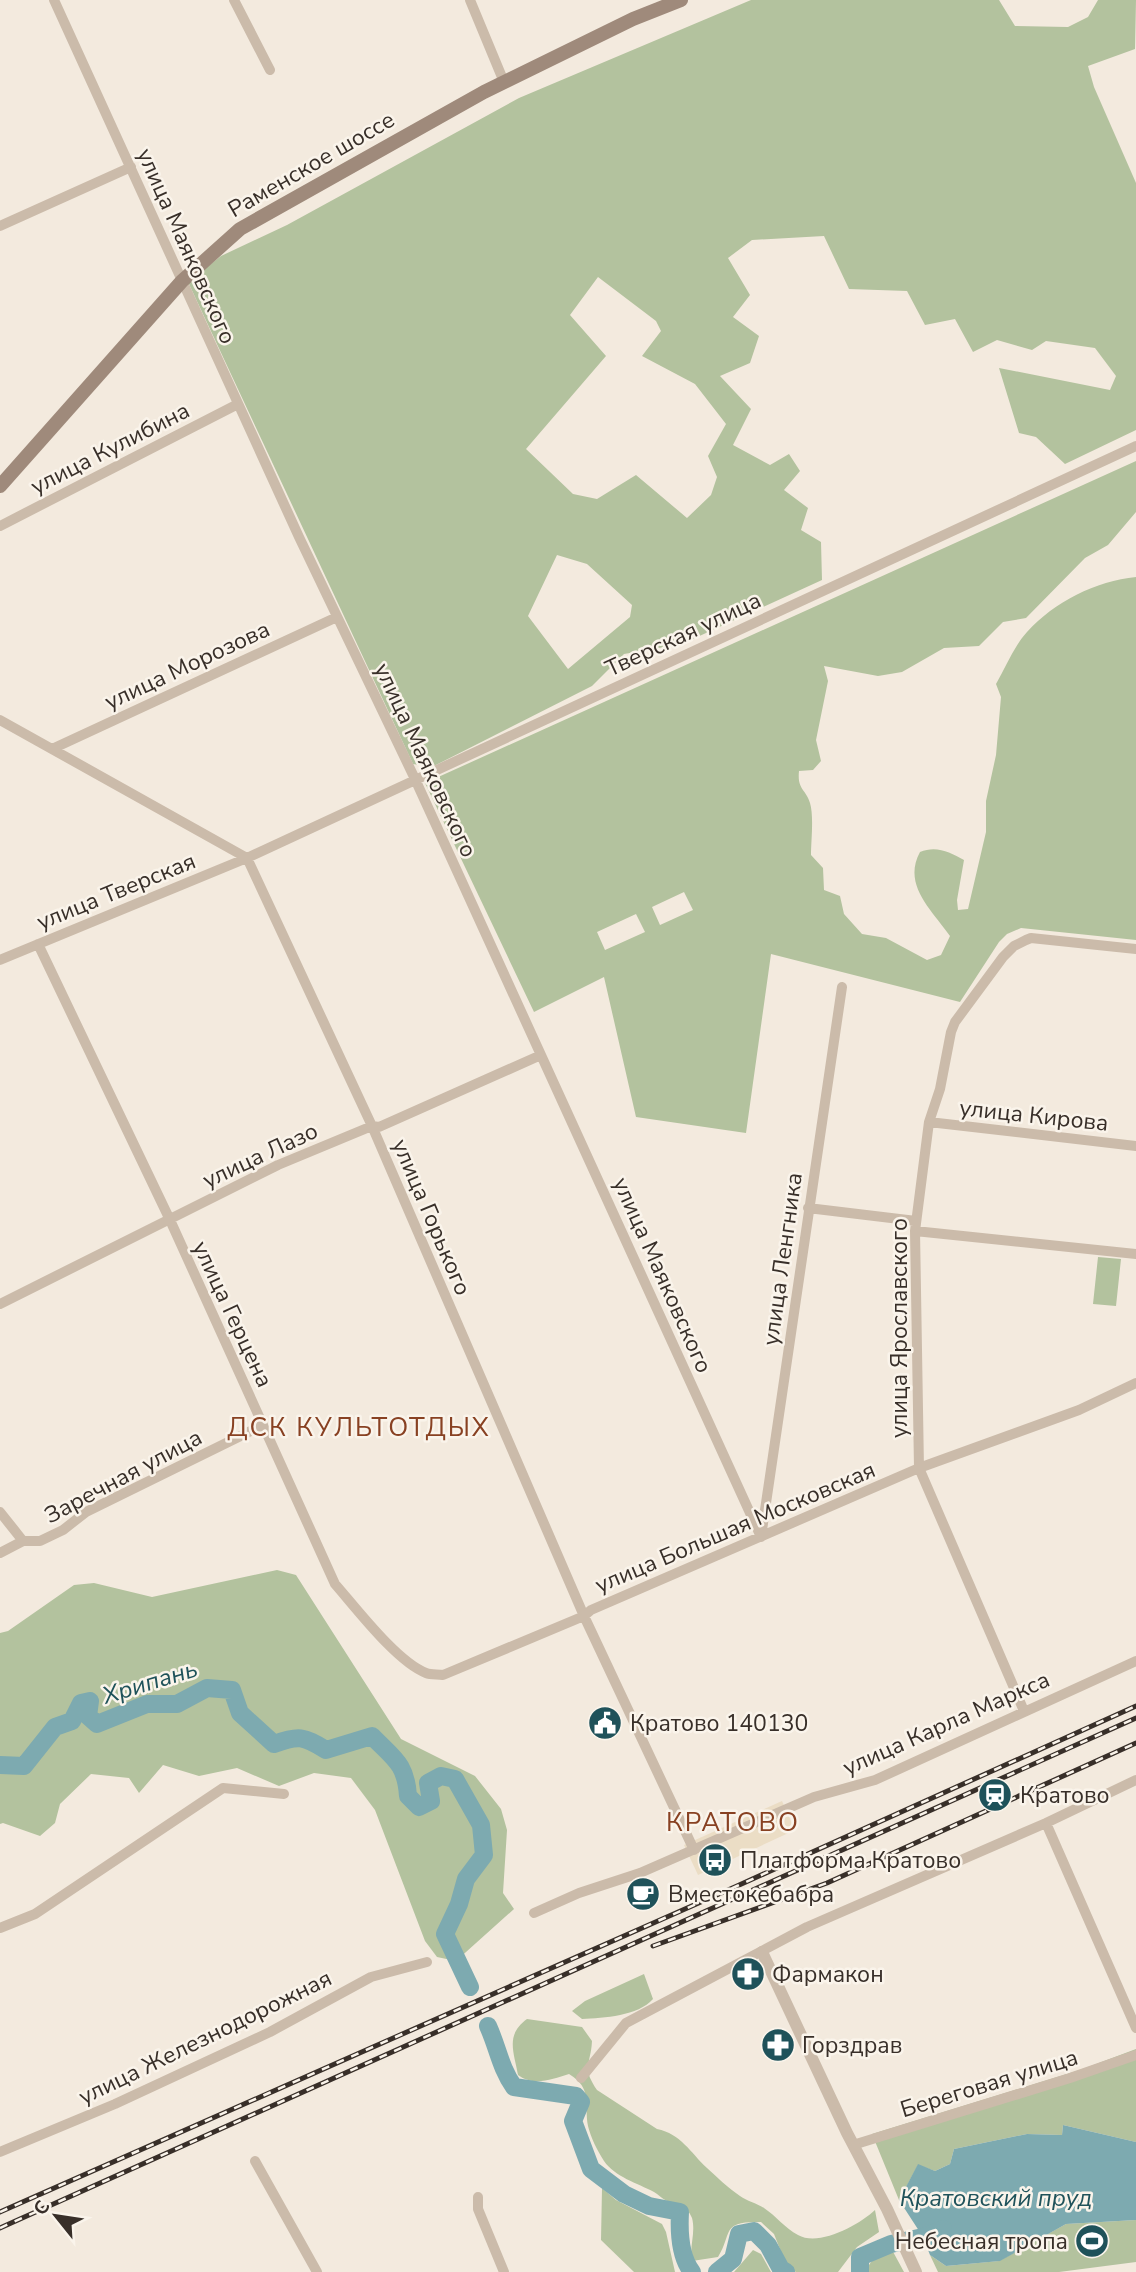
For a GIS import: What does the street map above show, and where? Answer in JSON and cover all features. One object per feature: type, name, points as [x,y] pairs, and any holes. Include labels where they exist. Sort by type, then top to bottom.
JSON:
[{"type":"main road","name":"Раменское шоссе","points":[[0,486],[181,281],[240,229],[504,82],[633,19],[681,0]]},
{"type":"street","name":"улица Маяковского","points":[[54,0],[181,281],[415,779],[761,1537]]},
{"type":"street","points":[[233,0],[270,70]]},
{"type":"street","points":[[470,0],[504,82]]},
{"type":"street","points":[[0,226],[131,167]]},
{"type":"street","name":"улица Кулибина","points":[[0,526],[238,404]]},
{"type":"street","name":"Тверская улица","points":[[247,858],[1136,446]]},
{"type":"street","name":"улица Морозова","points":[[52,749],[337,617]]},
{"type":"street","points":[[0,720],[247,858]]},
{"type":"street","name":"улица Тверская","points":[[0,960],[247,858]]},
{"type":"street","name":"улица Горького","points":[[247,858],[372,1126],[584,1616],[694,1850]]},
{"type":"street","name":"улица Ярославского","points":[[1024,1711],[919,1468],[916,1226],[929,1122],[940,1089],[955,1022],[1014,946],[1031,938],[1136,949]]},
{"type":"street","name":"улица Герцена","points":[[38,944],[170,1220],[335,1584],[378,1633],[408,1661],[426,1673],[443,1675],[584,1616]]},
{"type":"street","name":"улица Ленгника","points":[[761,1537],[842,987]]},
{"type":"street","name":"улица Лазо","points":[[0,1304],[278,1165],[372,1126],[379,1127],[541,1055]]},
{"type":"street","name":"улица Кирова","points":[[929,1122],[1136,1146]]},
{"type":"street","points":[[808,1208],[916,1226],[1136,1254]]},
{"type":"street","name":"улица Большая Московская","points":[[584,1616],[919,1468],[1079,1410],[1136,1383]]},
{"type":"street","name":"Заречная улица","points":[[0,1553],[23,1541],[40,1541],[63,1530],[86,1512],[263,1425]]},
{"type":"street","points":[[0,1513],[23,1541]]},
{"type":"street","name":"улица Карла Маркса","points":[[534,1913],[579,1893],[640,1873],[814,1797],[876,1780],[1136,1661]]},
{"type":"street","points":[[581,2078],[626,2023],[807,1927],[1046,1823],[1136,1780]]},
{"type":"street","points":[[0,1928],[35,1914],[223,1788],[284,1794]]},
{"type":"street","points":[[1046,1823],[1136,2028]]},
{"type":"street","points":[[762,1952],[853,2145],[887,2208],[914,2270]]},
{"type":"street","name":"улица Железнодорожная","points":[[0,2152],[116,2104],[270,2032],[371,1977],[427,1962]]},
{"type":"street","name":"Береговая улица","points":[[853,2145],[1136,2055]]},
{"type":"street","points":[[255,2161],[317,2272]]},
{"type":"street","points":[[478,2197],[478,2209],[504,2272]]},
{"type":"green space","points":[[751,0],[999,0],[1015,26],[1068,27],[1088,17],[1098,0],[1136,0],[1135,49],[1088,66],[1094,87],[1136,183],[1136,430],[1065,464],[1036,437],[1019,433],[999,368],[1110,390],[1116,376],[1095,348],[1046,341],[1032,350],[997,340],[973,352],[955,319],[925,325],[907,291],[849,289],[824,236],[752,240],[728,258],[750,295],[733,317],[759,336],[750,363],[720,376],[751,409],[733,445],[770,465],[789,454],[800,471],[784,490],[808,508],[801,530],[821,542],[822,580],[682,644],[624,654],[592,686],[432,767],[413,764],[188,282],[221,256],[287,225],[519,98]],"holes":[[[598,277],[656,321],[661,331],[642,356],[695,384],[726,424],[708,456],[717,477],[711,495],[687,518],[636,475],[597,499],[573,494],[526,449],[606,356],[570,315]],[[557,555],[587,564],[632,605],[630,617],[568,669],[528,616]]]},
{"type":"green space","points":[[1136,461],[1136,512],[1108,545],[1085,558],[1026,618],[1003,622],[979,646],[944,648],[902,672],[878,676],[824,666],[828,681],[816,740],[821,761],[813,770],[799,771],[799,777],[811,808],[811,855],[823,868],[824,890],[840,896],[844,914],[862,934],[886,938],[927,960],[941,955],[950,936],[922,897],[917,886],[915,864],[920,852],[932,849],[948,852],[964,860],[957,900],[958,910],[968,909],[986,832],[986,801],[996,755],[1001,697],[996,684],[1022,638],[1050,611],[1091,588],[1136,577],[1136,940],[1021,928],[1007,934],[999,942],[960,1002],[771,954],[746,1133],[636,1117],[604,977],[534,1012],[425,783]],"holes":[[[684,892],[693,910],[660,925],[652,907]],[[636,914],[645,932],[605,950],[597,932]]]},
{"type":"green space","points":[[1098,1257],[1121,1259],[1116,1306],[1093,1304]]},
{"type":"green space","points":[[277,1570],[296,1575],[401,1739],[475,1776],[501,1809],[507,1830],[503,1893],[514,1909],[456,1961],[437,1957],[425,1941],[375,1810],[351,1778],[314,1773],[279,1786],[237,1768],[199,1776],[163,1765],[139,1793],[129,1778],[91,1774],[60,1804],[55,1823],[40,1836],[0,1824],[0,1633],[8,1631],[74,1585],[94,1583],[152,1597]]},
{"type":"green space","points":[[644,1974],[653,1999],[647,2005],[630,2013],[600,2018],[582,2019],[572,2011],[585,2001]]},
{"type":"green space","points":[[527,2019],[582,2027],[592,2041],[588,2070],[597,2090],[657,2129],[679,2139],[731,2190],[764,2208],[793,2232],[807,2238],[827,2236],[849,2228],[875,2210],[879,2232],[857,2247],[838,2272],[796,2272],[787,2267],[774,2234],[761,2222],[733,2226],[718,2257],[692,2261],[693,2229],[690,2214],[685,2208],[665,2200],[609,2167],[591,2135],[585,2091],[577,2079],[569,2074],[550,2080],[530,2081],[518,2075],[513,2038]]},
{"type":"green space","points":[[1136,2049],[1136,2142],[1063,2125],[1062,2135],[1027,2134],[954,2149],[950,2164],[935,2171],[918,2165],[899,2200],[872,2134],[1083,2069]]},
{"type":"green space","points":[[602,2188],[616,2200],[662,2224],[675,2272],[634,2272],[601,2240]]},
{"type":"green space","points":[[1136,2220],[1136,2262],[1059,2272],[938,2272],[930,2255],[946,2266],[999,2261],[1066,2224]]},
{"type":"green space","points":[[891,2248],[904,2272],[867,2272],[872,2261]]},
{"type":"green space","points":[[753,2250],[761,2254],[771,2272],[734,2272]]},
{"type":"shaded area","points":[[782,1801],[795,1830],[698,1875],[684,1845]]},
{"type":"water","name":"Кратовский пруд","points":[[1063,2125],[1136,2142],[1136,2220],[1066,2224],[1000,2261],[946,2266],[930,2255],[923,2237],[899,2200],[918,2164],[935,2171],[950,2164],[954,2149],[1027,2134],[1062,2135]]},
{"type":"waterway","name":"Хрипань","points":[[0,1765],[24,1766],[55,1727],[72,1721],[81,1703],[90,1701],[88,1716],[97,1724],[147,1704],[177,1704],[207,1688],[232,1690],[240,1713],[274,1744],[301,1738],[326,1750],[372,1736],[401,1768],[408,1796],[419,1807],[431,1801],[428,1783],[441,1776],[455,1779],[481,1825],[484,1855],[466,1879],[459,1904],[445,1934],[470,1987]]},
{"type":"waterway","name":"Хрипань","points":[[488,2026],[502,2065],[514,2087],[576,2096],[581,2102],[573,2121],[591,2169],[624,2194],[649,2206],[680,2212],[683,2251],[692,2272]]},
{"type":"waterway","name":"Хрипань","points":[[860,2272],[860,2257],[891,2244],[923,2237],[943,2229]]},
{"type":"waterway","name":"Хрипань","points":[[717,2272],[733,2259],[739,2234],[754,2231],[768,2245],[781,2269],[786,2272]]},
{"type":"railway","points":[[0,2212],[1136,1706]]},
{"type":"railway","points":[[0,2228],[1136,1718]]},
{"type":"railway","points":[[653,1946],[827,1883],[1136,1743]]},
{"type":"place","name":"Кратово 140130","points":[[605,1723]]},
{"type":"place","name":"Кратово","points":[[995,1795]]},
{"type":"place","name":"Платформа Кратово","points":[[715,1860]]},
{"type":"place","name":"Вместокебабра","points":[[643,1894]]},
{"type":"place","name":"Фармакон","points":[[748,1974]]},
{"type":"place","name":"Горздрав","points":[[778,2045]]},
{"type":"place","name":"Небесная тропа","points":[[1092,2241]]},
{"type":"district","name":"ДСК КУЛЬТОТДЫХ","points":[[359,1427]]},
{"type":"district","name":"КРАТОВО","points":[[733,1822]]}]
